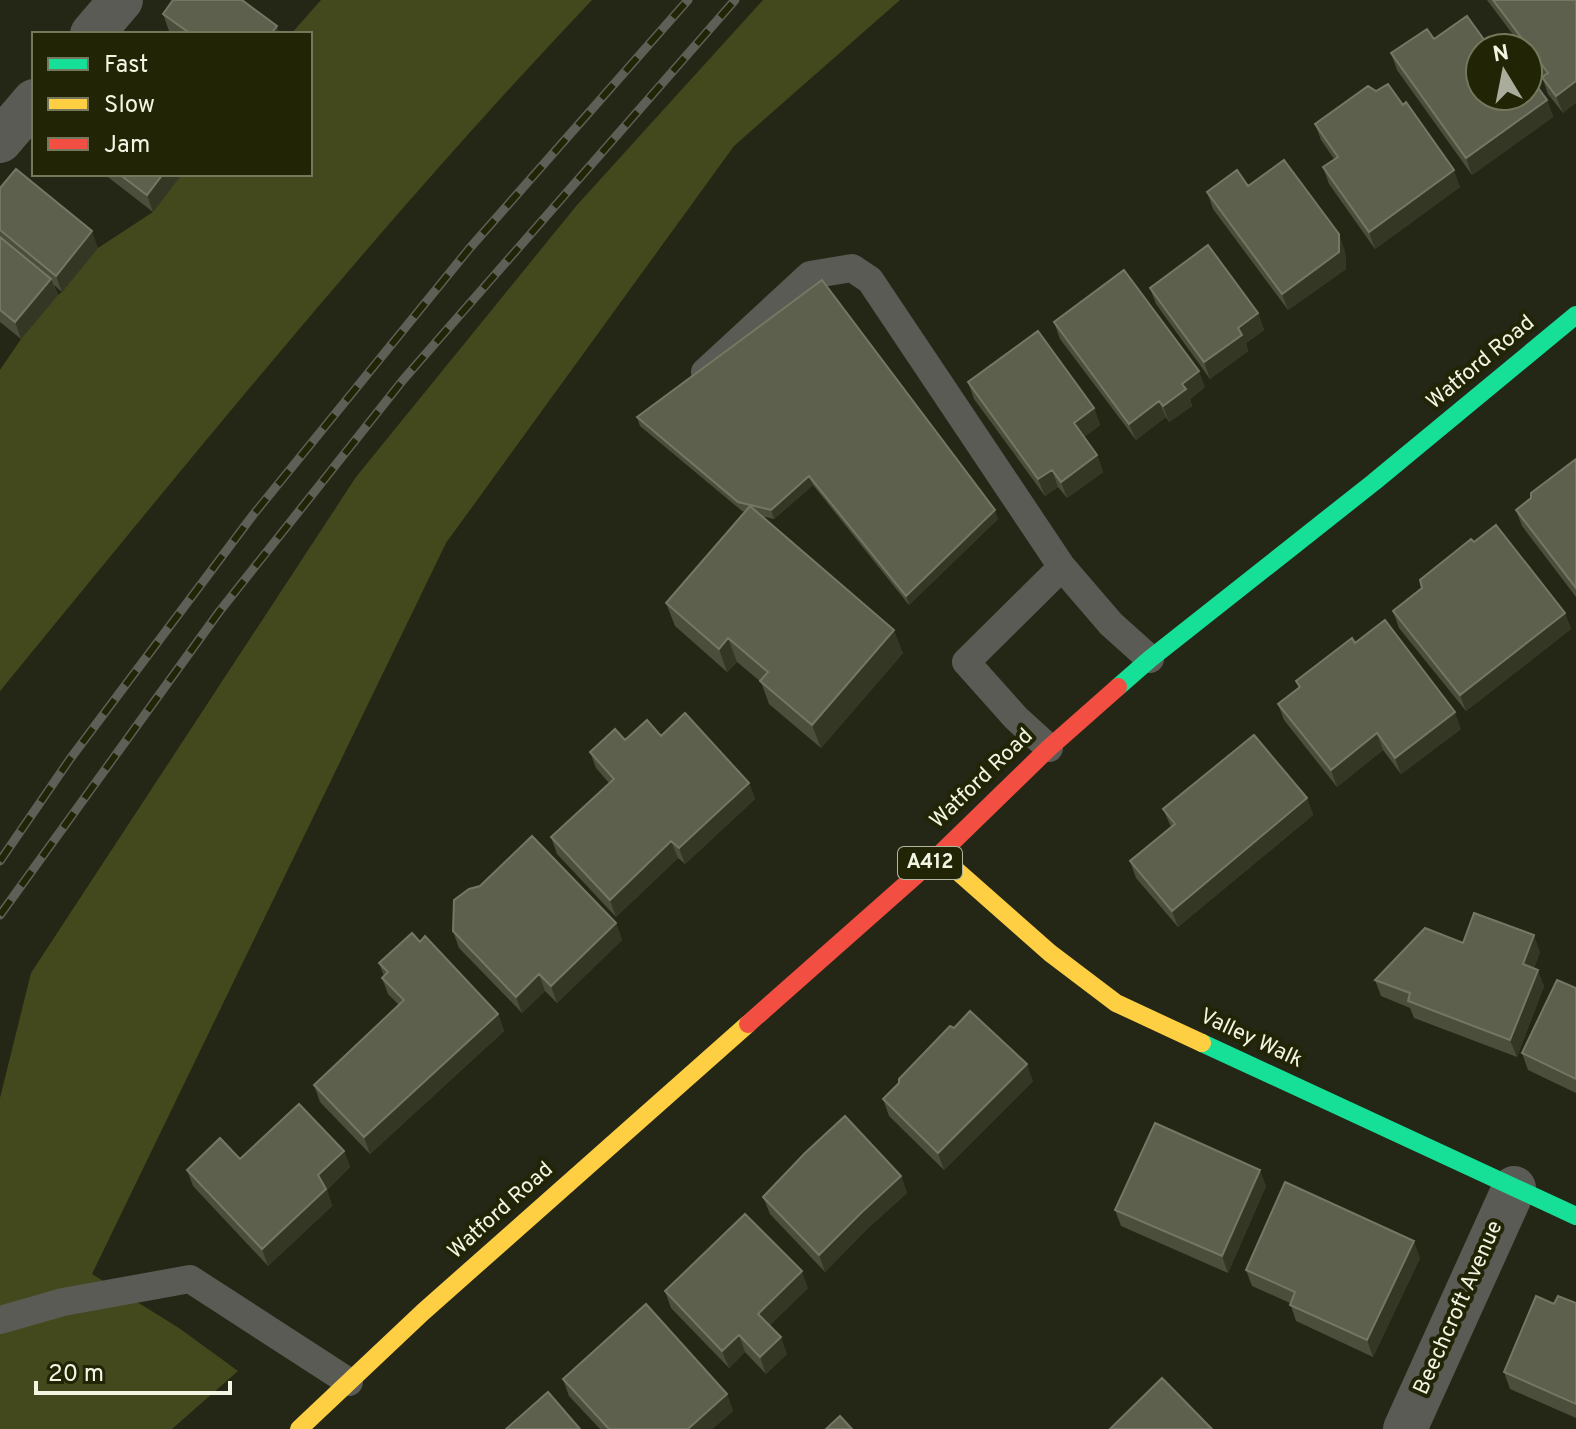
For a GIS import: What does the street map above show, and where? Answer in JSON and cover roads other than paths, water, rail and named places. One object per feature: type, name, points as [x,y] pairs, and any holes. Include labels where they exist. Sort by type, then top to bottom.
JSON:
[{"type":"main road","name":"Watford Road","points":[[299,1429],[423,1312],[939,855],[1049,748],[1150,659],[1374,482],[1576,315]]},
{"type":"main road","name":"Valley Walk","points":[[939,855],[1050,953],[1116,1003],[1576,1216]]},
{"type":"street","points":[[94,32],[121,0]]},
{"type":"street","points":[[0,141],[32,103]]},
{"type":"street","name":"Beechcroft Avenue","points":[[1405,1429],[1514,1188]]},
{"type":"lane","points":[[690,386],[810,275],[852,268],[870,280],[1062,567],[1111,624],[1150,659]]},
{"type":"lane","points":[[1049,748],[1016,718],[966,662],[1062,567]]},
{"type":"lane","points":[[0,1320],[63,1302],[190,1279],[349,1382]]},
{"type":"railway","points":[[0,861],[70,759],[253,515],[469,249],[688,0]]},
{"type":"railway","points":[[0,915],[219,612],[403,380],[735,0]]}]
